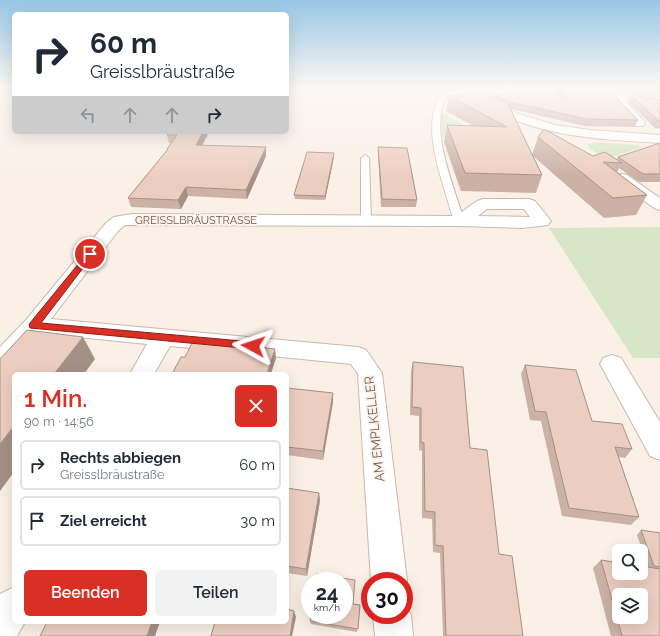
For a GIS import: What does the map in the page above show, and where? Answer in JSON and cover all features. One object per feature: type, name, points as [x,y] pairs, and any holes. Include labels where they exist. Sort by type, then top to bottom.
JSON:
[{"type":"street","points":[[518,118],[572,138],[602,135],[657,139]]},
{"type":"street","points":[[636,118],[657,139]]},
{"type":"street","points":[[610,170],[660,205]]},
{"type":"street","name":"GREISSLBRÄUSTRASSE","points":[[0,363],[34,325],[112,227],[120,221],[132,219],[459,221]]},
{"type":"street","name":"AM EMPLKELLER","points":[[34,325],[358,356],[370,373],[388,572]]},
{"type":"street","points":[[143,372],[163,337]]},
{"type":"street","points":[[612,364],[660,447]]},
{"type":"street","points":[[0,630],[12,608]]},
{"type":"street","points":[[393,624],[394,636]]},
{"type":"lane","points":[[436,118],[436,135],[459,221]]},
{"type":"lane","points":[[365,158],[366,221]]},
{"type":"green space","points":[[439,118],[451,118],[482,137],[443,137]]},
{"type":"green space","points":[[595,142],[637,145],[643,147],[606,159],[589,148],[588,144]]},
{"type":"green space","points":[[660,227],[660,358],[633,358],[549,228]]},
{"type":"building","points":[[490,118],[515,118],[542,175],[465,173],[447,125],[507,127]]},
{"type":"building","points":[[581,118],[636,118],[638,120]]},
{"type":"building","points":[[544,129],[593,156],[605,152],[622,163],[603,162],[647,195],[613,198],[538,137]]},
{"type":"building","points":[[202,134],[196,145],[266,147],[246,190],[186,187],[178,200],[128,198],[168,149],[177,135],[167,135]]},
{"type":"building","points":[[660,143],[660,174],[643,174],[618,157]]},
{"type":"building","points":[[378,147],[407,148],[417,200],[382,199]]},
{"type":"building","points":[[307,152],[334,153],[325,196],[294,195]]},
{"type":"building","points":[[27,330],[83,337],[56,372],[12,372],[12,429],[0,444],[0,359]]},
{"type":"building","points":[[193,341],[275,349],[268,372],[173,372],[181,357],[185,357]]},
{"type":"building","points":[[413,362],[463,367],[470,448],[487,450],[499,554],[512,556],[523,636],[446,636],[443,546],[435,545],[435,512],[425,511],[424,443],[421,442],[421,408],[412,407]]},
{"type":"building","points":[[525,365],[576,370],[592,421],[622,424],[632,449],[615,447],[639,517],[569,508],[546,412],[535,411]]},
{"type":"building","points":[[289,388],[333,393],[323,451],[289,447]]},
{"type":"building","points":[[289,488],[319,493],[306,569],[289,566]]},
{"type":"building","points":[[641,530],[660,533],[660,567],[654,566],[648,549],[648,544],[646,544]]},
{"type":"building","points":[[601,560],[612,562],[612,580],[648,580],[648,567],[660,569],[660,636],[622,636],[619,624],[648,624],[648,588],[612,588],[612,600]]},
{"type":"building","points":[[353,580],[355,580],[353,604]]},
{"type":"building","points":[[353,604],[360,605],[358,629],[328,624],[353,624]]},
{"type":"building","points":[[289,610],[294,611],[290,636],[211,636],[214,624],[289,624]]},
{"type":"building","points":[[46,624],[151,624],[147,636],[40,636]]},
{"type":"route","points":[[90,254],[34,325],[253,346]]}]
